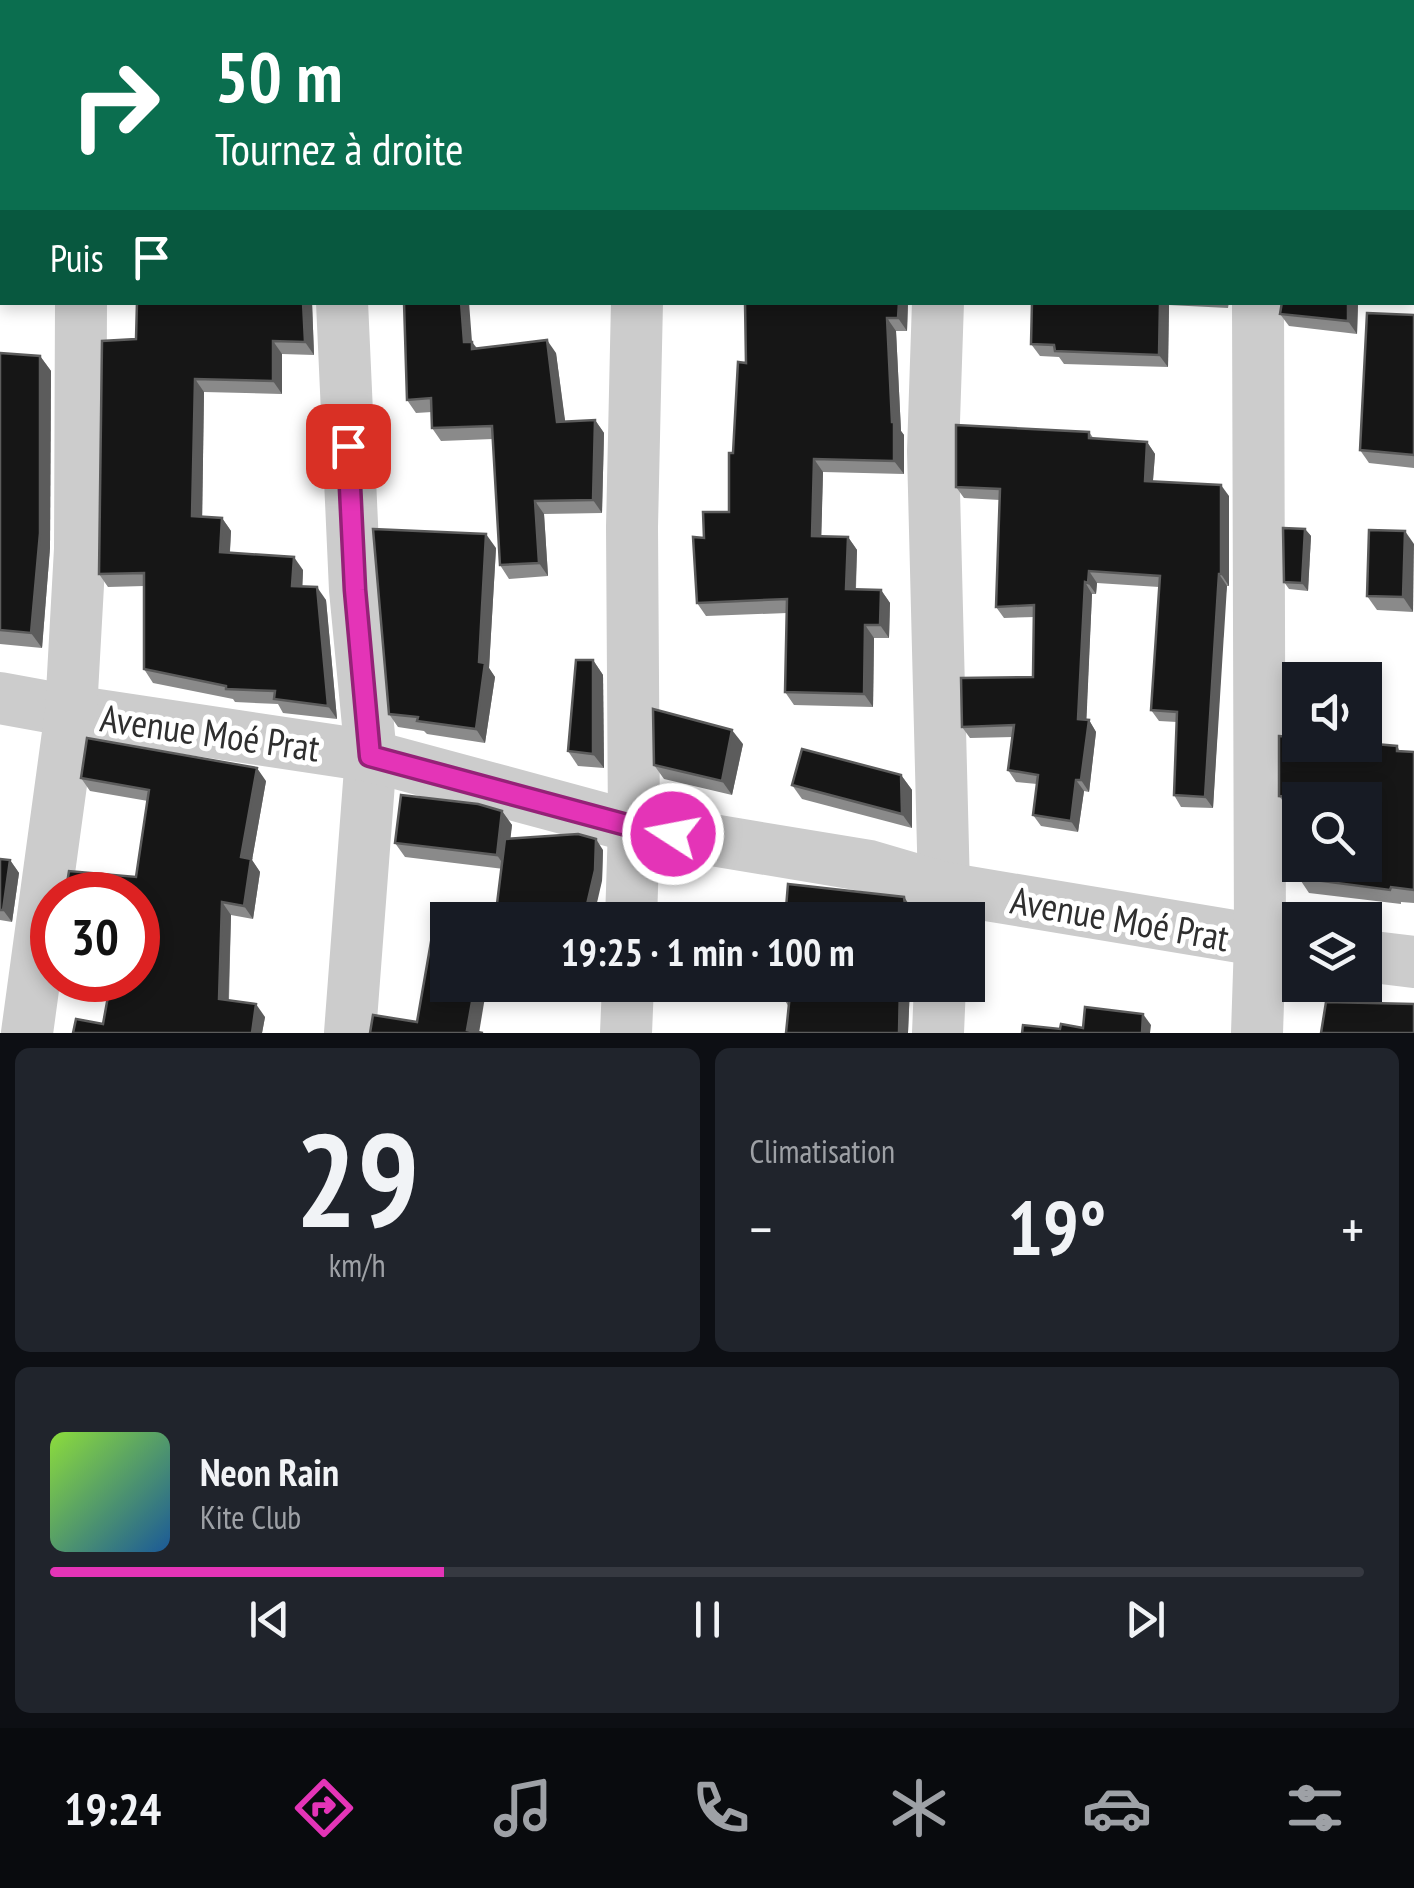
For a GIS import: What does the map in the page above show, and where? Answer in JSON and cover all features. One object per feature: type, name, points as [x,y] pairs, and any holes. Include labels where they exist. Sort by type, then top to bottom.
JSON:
[{"type":"street","points":[[28,1033],[72,711],[80,550],[81,305]]},
{"type":"street","points":[[342,305],[355,590],[370,756],[350,1033]]},
{"type":"street","points":[[632,902],[637,305]]},
{"type":"street","points":[[938,305],[933,450],[944,902]]},
{"type":"street","points":[[1257,1033],[1280,945],[1258,305]]},
{"type":"street","name":"Avenue Moé Prat","points":[[0,698],[370,756],[634,827],[869,866],[940,902]]},
{"type":"street","name":"Avenue Moé Prat","points":[[985,909],[1280,945]]},
{"type":"street","points":[[1382,958],[1414,962]]},
{"type":"street","points":[[626,1033],[627,1002]]},
{"type":"street","points":[[938,1033],[939,1002]]},
{"type":"building","points":[[137,305],[303,305],[305,342],[273,341],[273,381],[195,379],[192,516],[222,518],[220,552],[294,557],[292,586],[317,587],[328,706],[274,699],[275,691],[226,689],[144,669],[144,573],[99,574],[102,341],[136,339]]},
{"type":"building","points":[[404,305],[461,305],[464,342],[472,342],[472,349],[547,340],[557,422],[595,420],[593,500],[535,501],[539,563],[500,565],[492,426],[432,428],[431,398],[407,400]]},
{"type":"building","points":[[745,305],[899,305],[898,318],[887,318],[894,461],[814,459],[812,536],[848,537],[846,589],[881,590],[880,625],[865,625],[864,694],[785,692],[787,599],[697,603],[693,537],[704,538],[703,512],[729,512],[729,453],[733,453],[738,362],[746,363]]},
{"type":"building","points":[[1032,305],[1160,305],[1159,355],[1055,351],[1054,345],[1031,344]]},
{"type":"building","points":[[1282,305],[1348,305],[1348,321],[1280,314]]},
{"type":"building","points":[[1367,313],[1414,315],[1414,455],[1360,450]]},
{"type":"building","points":[[0,353],[40,356],[40,533],[31,633],[0,630]]},
{"type":"building","points":[[956,425],[1089,432],[1089,438],[1147,442],[1145,481],[1221,485],[1221,574],[1205,797],[1174,795],[1177,712],[1151,710],[1160,576],[1089,571],[1088,583],[1085,582],[1078,719],[1089,720],[1071,821],[1033,815],[1038,775],[1008,770],[1014,725],[962,727],[961,678],[1033,677],[1034,605],[996,607],[1000,489],[956,487]]},
{"type":"building","points":[[1283,528],[1305,529],[1302,583],[1284,582]]},
{"type":"building","points":[[373,529],[486,534],[479,662],[485,663],[476,729],[389,714]]},
{"type":"building","points":[[1369,530],[1405,531],[1403,597],[1367,596]]},
{"type":"building","points":[[576,660],[593,660],[593,754],[568,751]]},
{"type":"building","points":[[653,709],[732,730],[722,781],[654,765]]},
{"type":"building","points":[[1279,736],[1282,762],[1382,762],[1382,745],[1414,752],[1414,890],[1329,882],[1382,882],[1382,782],[1282,782],[1279,796]]},
{"type":"building","points":[[87,738],[257,768],[241,857],[251,859],[244,906],[222,902],[219,999],[256,1004],[252,1033],[73,1033],[76,1019],[103,1024],[107,1002],[160,1002],[160,872],[137,872],[149,790],[81,778]]},
{"type":"building","points":[[802,749],[901,775],[902,814],[792,785]]},
{"type":"building","points":[[401,795],[478,804],[502,811],[497,855],[395,843]]},
{"type":"building","points":[[578,834],[596,839],[595,870],[588,902],[497,902],[505,839]]},
{"type":"building","points":[[0,859],[10,860],[3,910],[0,910]]},
{"type":"building","points":[[788,884],[904,897],[905,902],[786,902]]},
{"type":"building","points":[[430,948],[430,1002],[472,1002],[467,1030],[483,1033],[370,1033],[373,1015],[417,1022]]},
{"type":"building","points":[[789,1002],[900,1002],[899,1033],[786,1033]]},
{"type":"building","points":[[1326,1002],[1414,1004],[1414,1033],[1321,1033]]},
{"type":"building","points":[[1085,1007],[1143,1014],[1142,1033],[1022,1033],[1023,1025],[1083,1028]]},
{"type":"route","points":[[348,446],[355,590],[370,756],[673,834]]}]
